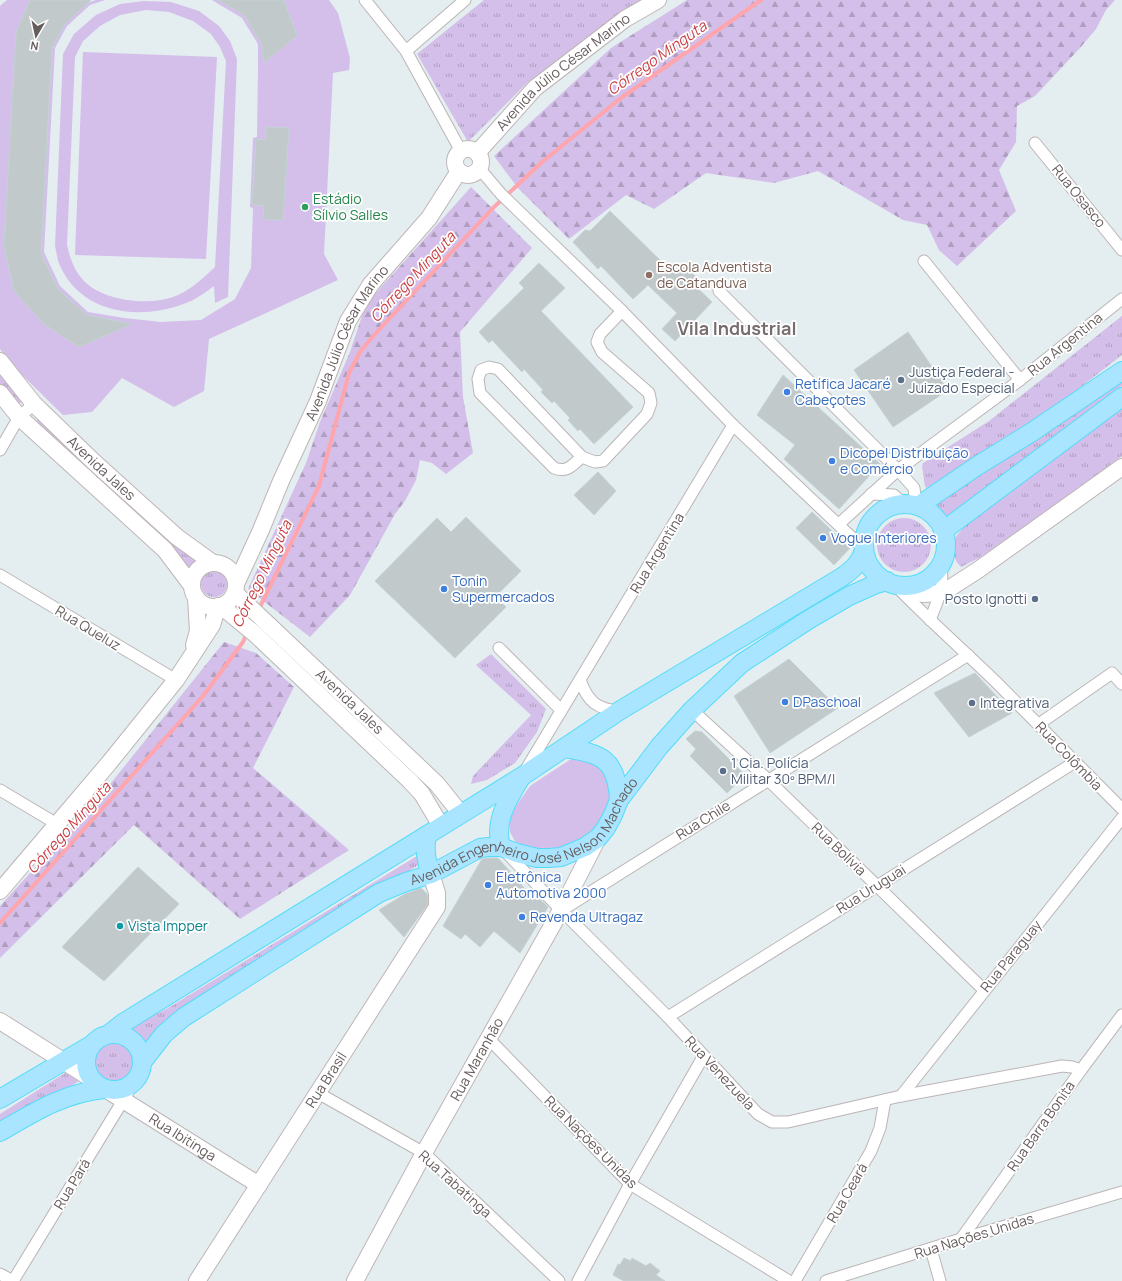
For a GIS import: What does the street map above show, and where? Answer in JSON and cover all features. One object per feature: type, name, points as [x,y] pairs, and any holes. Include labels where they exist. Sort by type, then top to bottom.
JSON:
[{"type":"main road","points":[[913,505],[1032,432],[1122,371]]},
{"type":"main road","points":[[943,530],[1122,397]]},
{"type":"main road","points":[[894,505],[913,505],[930,513],[938,521],[943,530],[946,541],[945,551],[940,565],[929,577],[921,582],[911,585],[894,584],[873,571],[867,560],[864,550],[867,530],[874,518],[885,509],[894,505]]},
{"type":"main road","name":"Avenida Engenheiro José Nelson Machado","points":[[109,1034],[129,1020],[521,777],[619,711],[842,577],[852,570],[861,560],[864,550]]},
{"type":"main road","name":"Avenida Engenheiro José Nelson Machado","points":[[143,1061],[164,1034],[184,1017],[379,893],[431,874],[480,848],[488,846],[501,847],[537,858],[549,858],[571,854],[585,847],[598,838],[606,828],[613,815],[618,800],[659,747],[692,710],[742,663],[808,620],[849,596],[876,584],[894,584]]},
{"type":"main road","points":[[564,748],[592,752],[608,762],[615,776],[618,787],[618,800]]},
{"type":"main road","points":[[501,847],[499,838],[501,819],[510,796],[521,777]]},
{"type":"main road","points":[[431,874],[425,847],[434,830]]},
{"type":"main road","points":[[0,1099],[91,1045],[96,1040],[109,1034],[121,1035],[132,1040],[141,1053],[143,1061],[140,1075],[126,1093],[123,1090],[77,1093],[61,1099],[0,1132]]},
{"type":"main road","points":[[91,1045],[85,1061],[86,1070],[90,1078],[105,1090]]},
{"type":"street","points":[[365,0],[406,52],[461,151]]},
{"type":"street","points":[[406,52],[466,0]]},
{"type":"street","name":"Avenida Júlio César Marino","points":[[477,153],[535,88],[626,19],[658,0]]},
{"type":"street","name":"Rua Osasco","points":[[1035,143],[1122,250]]},
{"type":"street","points":[[466,149],[477,153],[480,157],[481,163],[475,173],[470,175],[459,172],[455,161],[457,155],[466,149]]},
{"type":"street","points":[[479,168],[505,198],[622,311],[733,425],[839,524],[864,550]]},
{"type":"street","name":"Avenida Júlio César Marino","points":[[236,588],[281,481],[318,401],[348,321],[371,284],[429,218],[459,172]]},
{"type":"street","points":[[924,262],[1020,380]]},
{"type":"street","points":[[719,291],[898,470],[914,488],[913,505],[894,495],[872,494]]},
{"type":"street","name":"Rua Argentina","points":[[839,524],[898,470],[1020,380],[1122,299]]},
{"type":"street","points":[[582,457],[567,469],[562,471],[554,468],[480,392],[478,379],[481,370],[489,367],[498,369],[582,457],[595,462],[603,460],[647,414],[651,403],[649,393],[602,352],[597,342],[600,334],[622,311]]},
{"type":"street","name":"Avenida Jales","points":[[0,362],[34,404],[94,462],[171,531],[218,564]]},
{"type":"street","name":"Avenida Jales","points":[[0,394],[19,417],[165,550],[194,592]]},
{"type":"street","points":[[0,450],[19,417],[34,404]]},
{"type":"street","name":"Rua Argentina","points":[[521,777],[733,425]]},
{"type":"street","points":[[894,584],[916,593],[924,594],[940,593],[947,590],[978,570],[1122,467]]},
{"type":"street","name":"Avenida Júlio César Marino","points":[[218,564],[234,559],[247,547],[261,530]]},
{"type":"street","points":[[191,657],[198,631],[194,592],[193,579],[201,568],[218,564],[232,572],[236,588],[227,603],[213,607],[203,604],[194,592]]},
{"type":"street","points":[[930,620],[940,593],[943,574],[940,565]]},
{"type":"street","name":"Rua Queluz","points":[[0,575],[176,680]]},
{"type":"street","name":"Rua Colômbia","points":[[894,584],[1039,724],[1122,809]]},
{"type":"street","name":"Avenida Jales","points":[[236,588],[259,616],[437,784],[461,814]]},
{"type":"street","points":[[0,891],[176,680],[212,625],[220,606]]},
{"type":"street","name":"Avenida Jales","points":[[220,606],[251,630],[410,781],[426,800],[434,830]]},
{"type":"street","points":[[499,648],[561,710]]},
{"type":"street","name":"Rua Chile","points":[[561,910],[968,655]]},
{"type":"street","points":[[1039,724],[1112,673],[1122,684]]},
{"type":"street","points":[[580,680],[585,693],[594,703],[606,710],[619,711]]},
{"type":"street","name":"Rua Bolívia","points":[[692,710],[768,780],[984,990]]},
{"type":"street","name":"Rua Uruguai","points":[[668,1017],[1075,762]]},
{"type":"street","points":[[0,790],[57,824]]},
{"type":"street","name":"Rua Paraguay","points":[[901,1096],[1122,818]]},
{"type":"street","name":"Rua Maranhão","points":[[355,1281],[488,1038],[561,910],[598,838]]},
{"type":"street","name":"Rua Venezuela","points":[[501,847],[561,910],[668,1017],[758,1114],[772,1122],[788,1122],[901,1096],[1062,1066],[1081,1070]]},
{"type":"street","name":"Rua Brasil","points":[[197,1281],[437,907],[437,893],[431,874]]},
{"type":"street","name":"Rua Barra Bonita","points":[[961,1239],[1122,1015]]},
{"type":"street","points":[[0,1021],[90,1078]]},
{"type":"street","name":"Rua Nações Unidas","points":[[488,1038],[630,1184],[789,1281]]},
{"type":"street","points":[[578,1281],[630,1184],[704,1057]]},
{"type":"street","name":"Rua Ibitinga","points":[[126,1093],[259,1185]]},
{"type":"street","name":"Rua Pará","points":[[13,1281],[126,1093]]},
{"type":"street","name":"Rua Tabatinga","points":[[318,1093],[424,1154],[559,1281]]},
{"type":"street","name":"Rua Ceará","points":[[795,1281],[871,1150],[880,1128],[885,1100]]},
{"type":"street","name":"Rua Nações Unidas","points":[[826,1281],[930,1248],[1122,1192]]},
{"type":"street","points":[[930,1248],[940,1281]]},
{"type":"street","points":[[0,1274],[13,1281]]},
{"type":"green space","name":"Estádio Sílvio Salles","points":[[7,0],[30,0],[16,33],[4,246],[14,291],[44,324],[79,347],[122,328],[123,322],[87,315],[58,289],[41,253],[52,48],[64,25],[87,3],[96,0],[105,0],[90,5],[67,26],[55,48],[44,252],[60,286],[88,312],[161,322],[201,320],[235,299],[251,268],[253,208],[250,207],[253,138],[257,137],[258,44],[242,18],[212,0],[218,0],[244,15],[261,43],[264,62],[297,36],[284,0],[329,0],[338,13],[350,58],[349,70],[333,73],[324,254],[338,280],[209,339],[204,391],[174,407],[122,378],[92,412],[63,415],[9,362],[0,349],[0,6]],"holes":[[[266,127],[289,128],[283,220],[263,219],[264,206],[252,205],[256,140],[266,140]]]},
{"type":"green space","points":[[484,0],[645,0],[528,82],[468,142],[417,54]]},
{"type":"green space","points":[[687,0],[1115,0],[1106,10],[1096,29],[1080,48],[1035,96],[1017,106],[1016,142],[999,170],[1016,211],[957,266],[939,250],[927,225],[903,220],[818,171],[774,183],[706,173],[654,209],[626,195],[569,239],[517,187],[494,156],[611,48]]},
{"type":"green space","points":[[144,1],[171,2],[199,11],[219,26],[230,41],[237,59],[228,297],[215,303],[214,286],[191,301],[172,308],[133,312],[114,310],[97,303],[81,293],[68,279],[58,261],[55,246],[63,54],[74,34],[96,15],[120,4]],"holes":[[[146,10],[169,12],[193,21],[211,34],[220,47],[226,61],[215,267],[190,288],[173,297],[151,301],[126,300],[102,293],[91,287],[83,280],[73,264],[67,245],[75,57],[83,41],[100,26],[120,15]]]},
{"type":"green space","points":[[83,52],[217,57],[206,259],[75,255]]},
{"type":"green space","points":[[471,187],[532,248],[460,332],[463,397],[473,453],[446,474],[432,463],[420,460],[416,480],[405,501],[395,514],[350,595],[310,637],[248,589],[306,463],[320,422],[350,352],[366,304]]},
{"type":"green space","points":[[1122,316],[1122,355],[1077,390],[1005,440],[930,489],[925,487],[922,466],[923,463],[989,421]]},
{"type":"green space","points":[[0,375],[22,399],[23,401],[21,403],[15,402],[0,384]]},
{"type":"green space","points":[[1122,377],[1122,386],[947,519],[934,500]]},
{"type":"green space","points":[[1122,406],[1122,456],[1046,512],[979,558],[961,567],[955,559],[953,544],[960,531],[966,525]]},
{"type":"green space","points":[[38,418],[200,561],[188,572],[163,537],[40,425],[37,421]]},
{"type":"green space","points":[[899,518],[909,518],[919,522],[927,530],[931,540],[931,550],[927,560],[919,568],[909,572],[899,572],[889,568],[881,560],[877,550],[877,540],[881,530],[889,522]]},
{"type":"green space","points":[[214,571],[224,574],[227,584],[224,594],[214,597],[204,594],[201,584],[204,574]]},
{"type":"green space","points":[[224,642],[256,653],[294,687],[253,768],[349,850],[240,919],[134,825],[0,958],[0,906],[103,793]]},
{"type":"green space","points":[[491,654],[546,709],[537,732],[515,763],[487,780],[471,784],[473,776],[531,715],[476,665]]},
{"type":"green space","points":[[587,757],[600,763],[614,785],[609,818],[566,852],[528,850],[516,843],[510,832],[512,814],[530,786],[571,759]]},
{"type":"green space","points":[[417,856],[420,864],[174,1020],[149,1047],[129,1028],[168,1008]]},
{"type":"green space","points":[[114,1040],[127,1044],[133,1050],[137,1063],[133,1076],[127,1082],[114,1086],[101,1082],[95,1076],[91,1063],[95,1050],[101,1044]]},
{"type":"green space","points":[[65,1073],[79,1081],[0,1131],[0,1114]]},
{"type":"building","points":[[30,0],[91,0],[64,25],[52,48],[41,253],[58,289],[87,315],[132,324],[79,347],[44,324],[14,291],[4,246],[16,33]]},
{"type":"building","points":[[218,0],[284,0],[297,36],[264,62],[261,43],[244,15]]},
{"type":"building","points":[[266,127],[289,128],[283,220],[263,219],[264,206],[252,205],[256,139],[266,140]]},
{"type":"building","points":[[610,211],[673,273],[682,263],[696,277],[691,282],[712,302],[675,341],[662,329],[677,313],[648,285],[633,299],[601,266],[598,269],[573,242],[585,230],[590,231]]},
{"type":"building","points":[[539,263],[565,288],[541,311],[633,407],[594,444],[580,429],[578,431],[568,420],[570,418],[554,401],[552,403],[541,392],[543,390],[524,369],[522,372],[492,340],[489,343],[479,332],[524,288],[519,283]]},
{"type":"building","name":"Justiça Federal - Juizado Especial","points":[[908,332],[948,390],[893,427],[854,370]]},
{"type":"building","name":"Dicopel Distribuição e Comércio","points":[[783,375],[880,464],[839,509],[784,459],[795,445],[757,415]]},
{"type":"building","points":[[598,472],[616,491],[594,515],[574,495]]},
{"type":"building","name":"Vogue Interiores","points":[[812,512],[850,548],[834,565],[796,528]]},
{"type":"building","name":"Tonin Supermercados","points":[[466,517],[521,571],[495,597],[506,607],[455,658],[375,581],[437,518],[451,532]]},
{"type":"building","name":"DPaschoal","points":[[789,659],[838,708],[770,753],[734,696]]},
{"type":"building","name":"Integrativa","points":[[975,673],[1012,713],[969,737],[934,693]]},
{"type":"building","points":[[695,731],[702,732],[745,775],[727,793],[690,756],[696,749],[686,739]]},
{"type":"building","points":[[498,858],[526,890],[528,888],[548,907],[520,953],[494,931],[480,947],[465,934],[461,939],[443,926],[482,859]]},
{"type":"building","name":"Vista Impper","points":[[138,867],[179,904],[104,981],[62,947]]},
{"type":"building","points":[[421,888],[427,894],[428,904],[404,937],[379,910],[405,894]]},
{"type":"building","points":[[624,1258],[631,1261],[632,1258],[646,1266],[650,1263],[660,1271],[656,1275],[665,1281],[624,1281],[613,1275],[618,1264],[620,1265]]},
{"type":"waterway","name":"Córrego Minguta","points":[[258,611],[319,486],[349,373],[360,352],[374,335],[493,208],[542,162],[621,98],[761,0]]},
{"type":"waterway","name":"Córrego Minguta","points":[[0,923],[203,696],[243,642],[247,633]]},
{"type":"place","name":"Estádio Sílvio Salles","points":[[305,207]]},
{"type":"place","name":"Escola Adventista de Catanduva","points":[[649,275]]},
{"type":"place","name":"Justiça Federal - Juizado Especial","points":[[901,380]]},
{"type":"place","name":"Retífica Jacaré Cabeçotes","points":[[787,392]]},
{"type":"place","name":"Dicopel Distribuição e Comércio","points":[[832,461]]},
{"type":"place","name":"Vogue Interiores","points":[[823,538]]},
{"type":"place","name":"Tonin Supermercados","points":[[444,589]]},
{"type":"place","name":"Posto Ignotti","points":[[1035,599]]},
{"type":"place","name":"DPaschoal","points":[[785,702]]},
{"type":"place","name":"Integrativa","points":[[972,703]]},
{"type":"place","name":"1 Cia. Polícia Militar 30º BPM/I","points":[[723,771]]},
{"type":"place","name":"Eletrônica Automotiva 2000","points":[[488,885]]},
{"type":"place","name":"Revenda Ultragaz","points":[[522,917]]},
{"type":"place","name":"Vista Impper","points":[[120,926]]},
{"type":"district","name":"Vila Industrial","points":[[737,329]]}]
